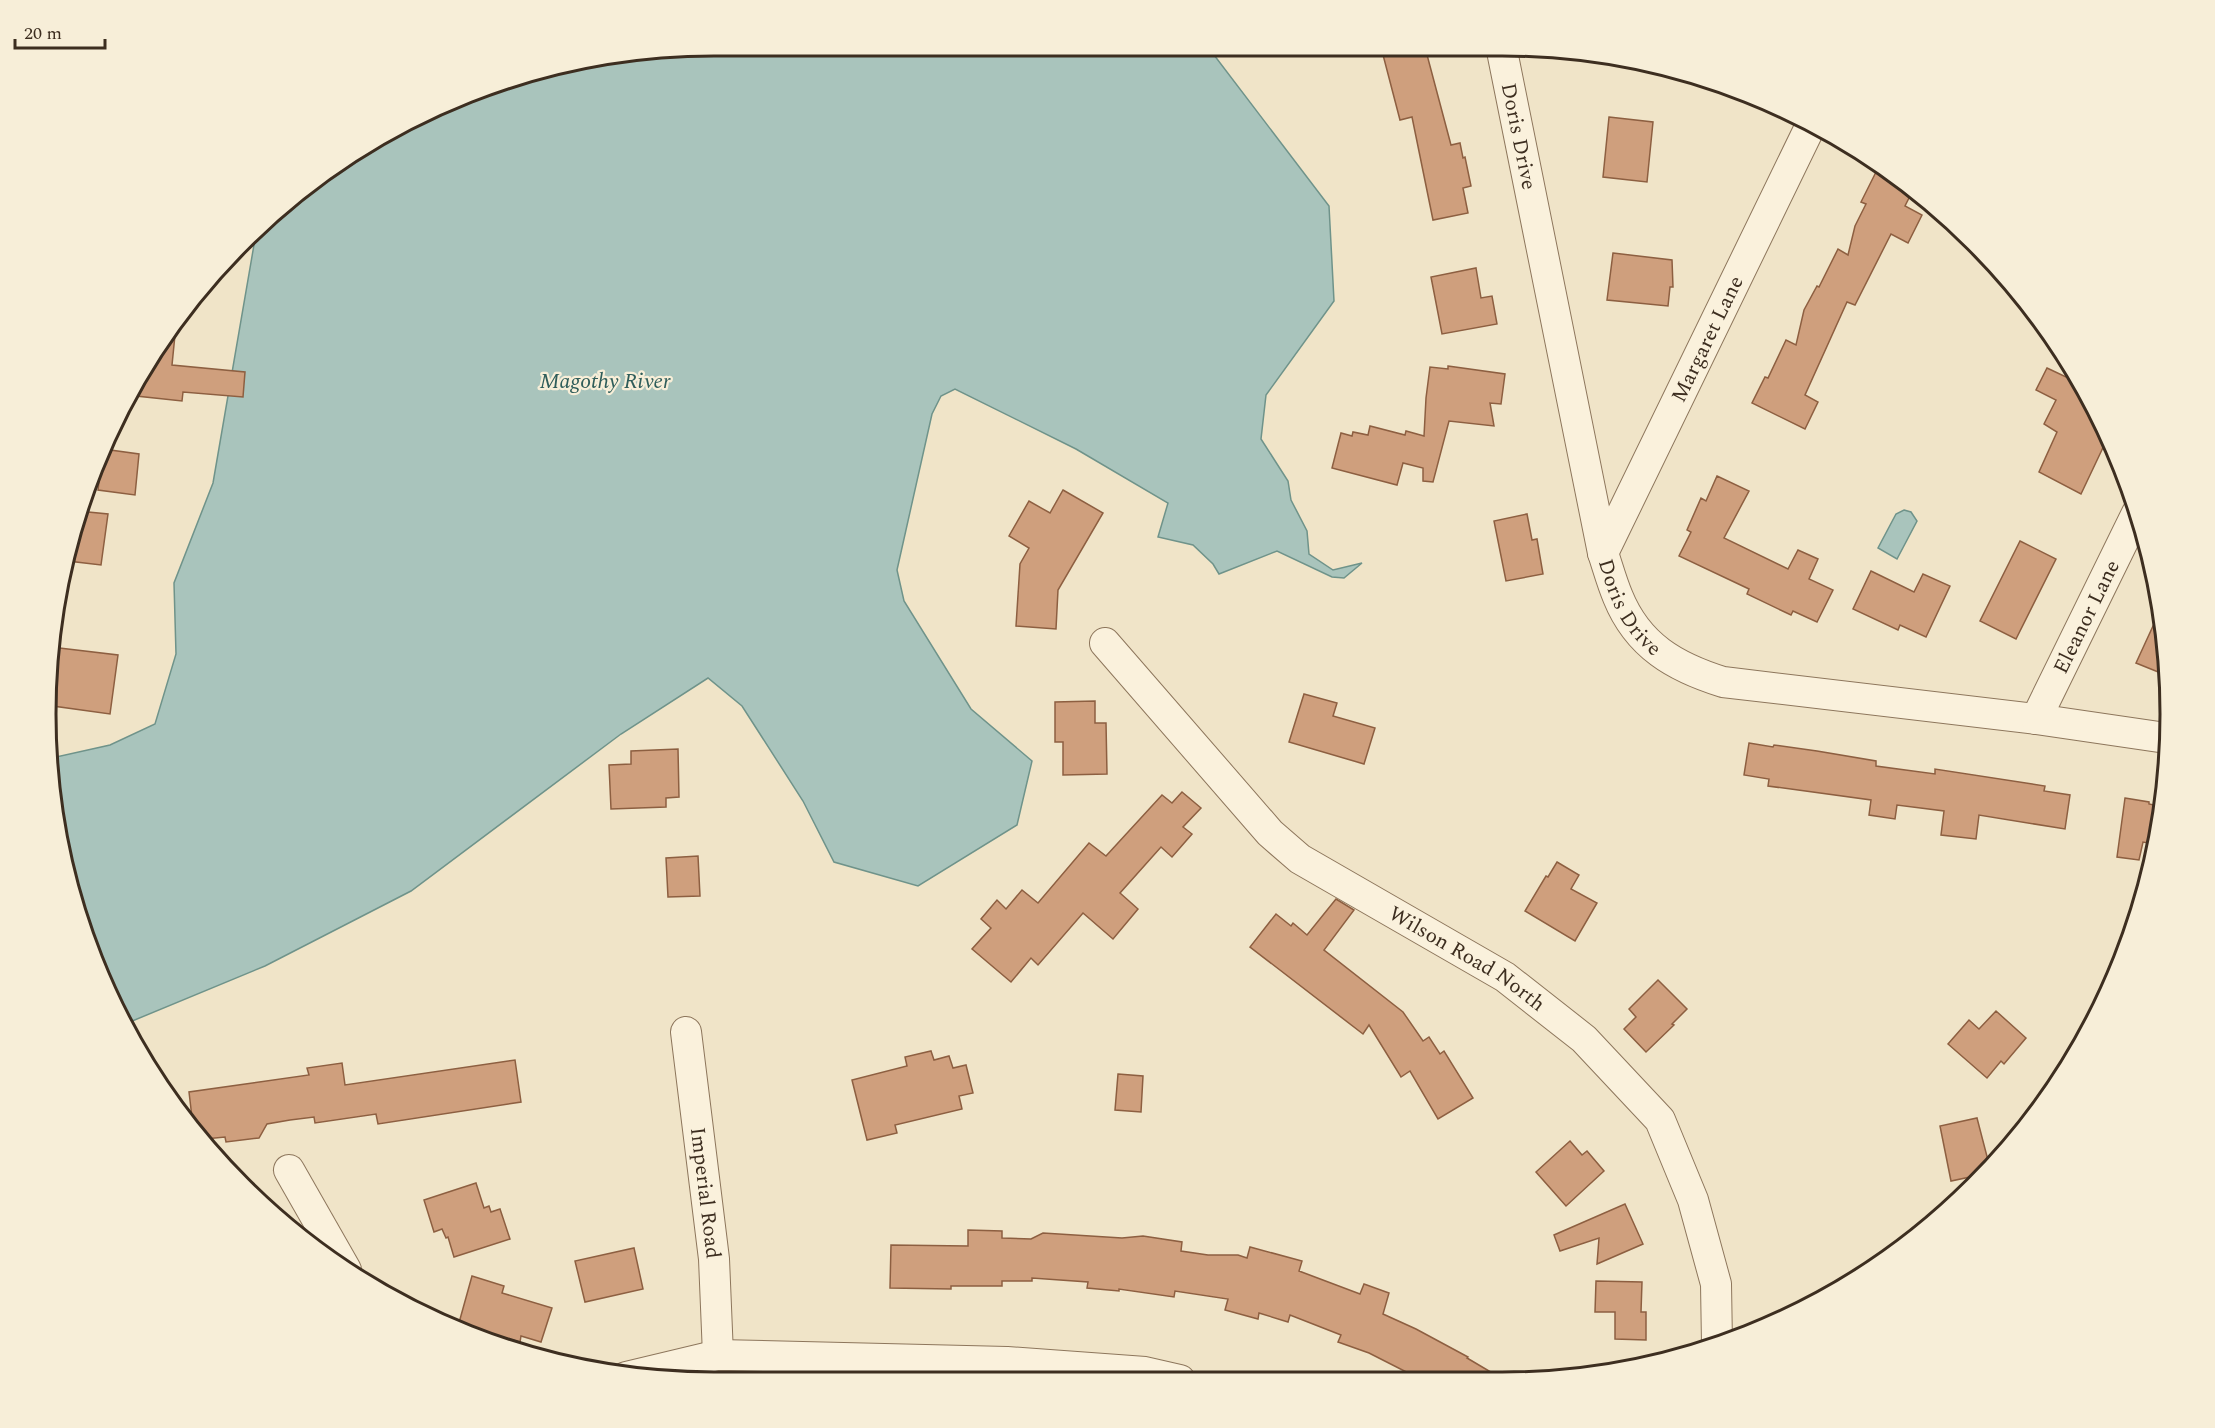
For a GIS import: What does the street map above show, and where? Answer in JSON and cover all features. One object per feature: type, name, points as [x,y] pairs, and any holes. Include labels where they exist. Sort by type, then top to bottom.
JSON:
[{"type":"street","name":"Doris Drive","points":[[1503,56],[1603,553],[1618,599],[1638,632],[1668,660],[1694,673],[1723,682],[2036,719],[2159,737]]},
{"type":"street","name":"Margaret Lane","points":[[1603,553],[1808,132]]},
{"type":"street","name":"Eleanor Lane","points":[[2036,719],[2131,524]]},
{"type":"street","name":"Wilson Road North","points":[[1105,643],[1270,833],[1300,859],[1505,977],[1584,1038],[1660,1120],[1693,1200],[1716,1284],[1717,1336]]},
{"type":"street","name":"Imperial Road","points":[[686,1032],[714,1259],[718,1355]]},
{"type":"street","points":[[289,1170],[337,1254]]},
{"type":"street","points":[[657,1370],[718,1355],[1007,1362],[1145,1372]]},
{"type":"water","name":"Magothy River","points":[[1215,56],[1329,206],[1334,301],[1266,395],[1261,439],[1288,481],[1291,500],[1307,531],[1309,554],[1333,570],[1362,563],[1344,578],[1332,577],[1277,551],[1219,574],[1213,564],[1193,545],[1158,537],[1168,503],[1076,449],[955,389],[941,396],[932,414],[897,570],[904,601],[971,709],[1032,761],[1017,825],[918,886],[834,862],[803,801],[742,706],[708,678],[621,734],[411,891],[265,966],[132,1021],[90,926],[78,884],[61,800],[57,757],[110,745],[155,724],[176,654],[174,583],[213,483],[254,242],[313,192],[348,166],[423,123],[462,106],[502,90],[586,68],[671,57]]},
{"type":"water","points":[[1904,510],[1911,512],[1917,521],[1897,559],[1878,548],[1896,514]]},
{"type":"building","points":[[1383,56],[1427,56],[1451,145],[1460,143],[1463,158],[1465,157],[1471,186],[1463,188],[1468,213],[1433,220],[1412,117],[1400,120]]},
{"type":"building","points":[[1609,117],[1653,122],[1647,182],[1603,177]]},
{"type":"building","points":[[1876,172],[1909,198],[1905,206],[1922,215],[1908,243],[1891,234],[1855,305],[1847,302],[1805,395],[1818,402],[1805,429],[1752,403],[1765,377],[1768,378],[1786,340],[1796,345],[1804,310],[1817,286],[1819,287],[1838,249],[1848,255],[1855,226],[1866,204],[1861,202]]},
{"type":"building","points":[[1613,253],[1672,260],[1673,287],[1670,287],[1668,306],[1607,300]]},
{"type":"building","points":[[1476,268],[1481,298],[1492,296],[1497,324],[1442,334],[1431,277]]},
{"type":"building","points":[[175,336],[172,365],[245,372],[243,397],[183,392],[182,401],[138,396]]},
{"type":"building","points":[[1448,366],[1505,374],[1501,404],[1490,403],[1494,426],[1449,421],[1433,482],[1423,481],[1423,468],[1403,463],[1397,485],[1332,468],[1341,433],[1352,436],[1353,432],[1368,435],[1370,426],[1405,435],[1406,431],[1424,436],[1430,367],[1448,369]]},
{"type":"building","points":[[2047,368],[2066,377],[2103,448],[2081,494],[2039,472],[2057,432],[2044,424],[2056,400],[2036,390]]},
{"type":"building","points":[[111,450],[139,454],[135,495],[98,490],[99,478]]},
{"type":"building","points":[[1717,476],[1749,491],[1724,538],[1788,569],[1798,550],[1818,559],[1809,579],[1833,590],[1817,622],[1793,611],[1791,615],[1747,594],[1749,589],[1679,556],[1691,532],[1687,530],[1701,498],[1706,501]]},
{"type":"building","points":[[1063,490],[1103,513],[1058,590],[1056,629],[1016,626],[1020,564],[1029,548],[1009,536],[1029,501],[1050,513]]},
{"type":"building","points":[[87,512],[108,514],[101,565],[74,562]]},
{"type":"building","points":[[1527,514],[1532,540],[1537,539],[1543,574],[1506,581],[1494,521]]},
{"type":"building","points":[[2020,541],[2056,559],[2016,639],[1980,621]]},
{"type":"building","points":[[1871,571],[1914,592],[1923,574],[1950,586],[1926,637],[1900,625],[1898,630],[1853,609]]},
{"type":"building","points":[[2153,625],[2158,672],[2136,663]]},
{"type":"building","points":[[59,648],[118,655],[110,714],[56,706]]},
{"type":"building","points":[[1304,694],[1337,703],[1333,716],[1375,728],[1364,764],[1289,742]]},
{"type":"building","points":[[1095,701],[1095,723],[1106,723],[1107,774],[1063,775],[1063,742],[1055,742],[1055,702]]},
{"type":"building","points":[[1749,743],[1876,761],[1876,766],[1935,774],[1935,769],[2045,786],[2044,791],[2070,795],[2065,829],[1979,815],[1976,839],[1941,835],[1944,811],[1897,805],[1895,819],[1869,815],[1871,800],[1768,786],[1769,779],[1744,775]]},
{"type":"building","points":[[678,749],[679,797],[666,798],[666,807],[611,809],[609,765],[631,764],[631,751]]},
{"type":"building","points":[[1182,792],[1201,808],[1183,827],[1192,834],[1172,857],[1161,847],[1120,893],[1138,909],[1113,939],[1083,913],[1038,965],[1031,958],[1011,982],[972,949],[991,928],[981,919],[997,900],[1006,909],[1022,890],[1038,903],[1089,843],[1106,856],[1162,795],[1172,803]]},
{"type":"building","points":[[2125,798],[2149,802],[2153,805],[2147,842],[2143,842],[2139,860],[2117,857]]},
{"type":"building","points":[[698,856],[700,896],[668,897],[666,858]]},
{"type":"building","points":[[1557,862],[1579,875],[1571,889],[1597,903],[1575,941],[1525,911]]},
{"type":"building","points":[[1336,899],[1354,910],[1324,950],[1403,1012],[1423,1041],[1429,1037],[1440,1054],[1444,1051],[1473,1098],[1438,1119],[1410,1071],[1401,1077],[1369,1025],[1363,1034],[1250,947],[1276,914],[1291,926],[1293,923],[1307,935]]},
{"type":"building","points":[[1658,980],[1687,1009],[1646,1052],[1624,1029],[1636,1017],[1629,1009]]},
{"type":"building","points":[[1996,1011],[2026,1038],[2004,1064],[2001,1061],[1987,1078],[1948,1044],[1969,1020],[1979,1029]]},
{"type":"building","points":[[931,1051],[934,1060],[949,1056],[953,1068],[966,1065],[973,1093],[959,1096],[962,1109],[895,1125],[897,1133],[867,1140],[852,1080],[907,1066],[905,1057]]},
{"type":"building","points":[[515,1060],[521,1102],[378,1124],[376,1114],[315,1123],[314,1117],[290,1120],[267,1124],[259,1138],[226,1142],[225,1137],[211,1138],[192,1115],[189,1092],[309,1075],[307,1068],[342,1063],[345,1085]]},
{"type":"building","points":[[1118,1074],[1143,1076],[1141,1112],[1115,1110]]},
{"type":"building","points":[[1977,1118],[1987,1158],[1970,1177],[1951,1181],[1940,1126]]},
{"type":"building","points":[[1570,1141],[1582,1155],[1587,1151],[1604,1171],[1566,1206],[1536,1172]]},
{"type":"building","points":[[476,1183],[484,1208],[489,1206],[491,1212],[500,1209],[510,1239],[454,1257],[448,1237],[446,1238],[442,1229],[434,1232],[424,1200]]},
{"type":"building","points":[[1625,1204],[1643,1244],[1597,1264],[1599,1238],[1560,1251],[1554,1235]]},
{"type":"building","points":[[968,1230],[1002,1231],[1002,1238],[1031,1239],[1043,1233],[1122,1238],[1143,1236],[1182,1242],[1181,1251],[1208,1255],[1238,1255],[1247,1258],[1250,1247],[1302,1261],[1299,1271],[1360,1294],[1364,1284],[1389,1293],[1383,1314],[1416,1329],[1491,1372],[1406,1372],[1369,1353],[1338,1342],[1341,1335],[1290,1315],[1288,1322],[1259,1313],[1258,1319],[1225,1310],[1228,1299],[1175,1291],[1174,1297],[1119,1289],[1119,1291],[1087,1288],[1088,1282],[1032,1278],[1032,1281],[1002,1281],[1002,1286],[951,1286],[951,1289],[890,1288],[891,1245],[968,1246]]},
{"type":"building","points":[[634,1248],[643,1289],[585,1302],[575,1261]]},
{"type":"building","points":[[472,1276],[504,1286],[502,1293],[552,1308],[541,1342],[521,1336],[520,1342],[460,1321]]},
{"type":"building","points":[[1596,1281],[1642,1282],[1641,1312],[1646,1312],[1646,1340],[1615,1339],[1615,1312],[1595,1312]]}]
